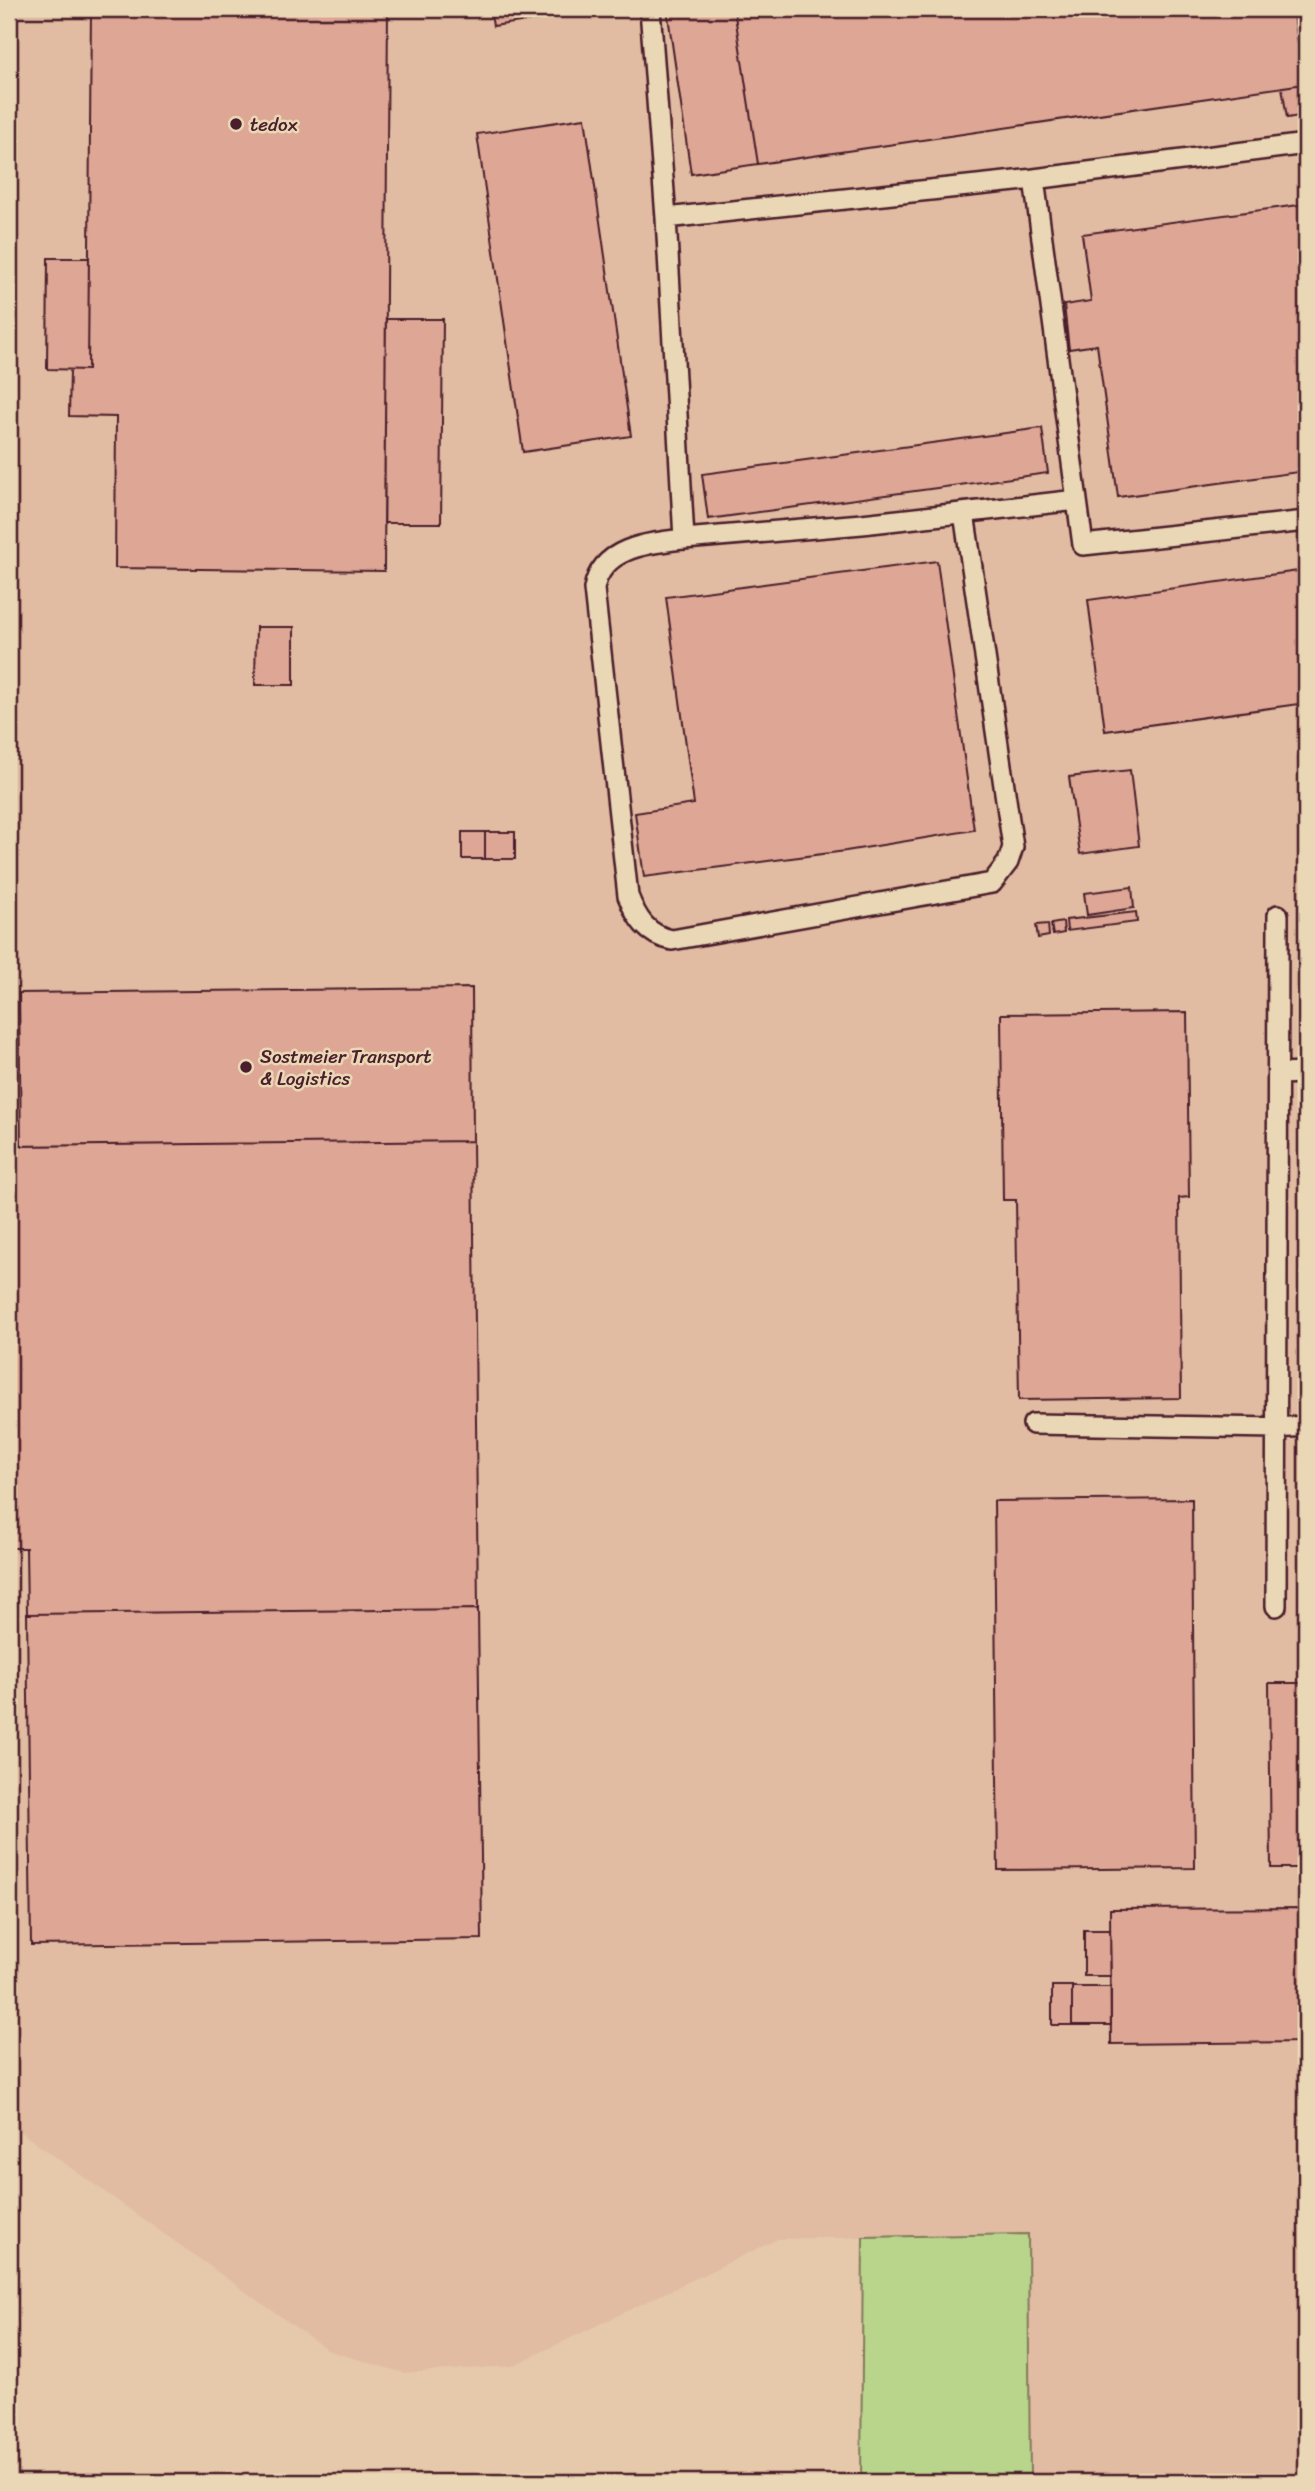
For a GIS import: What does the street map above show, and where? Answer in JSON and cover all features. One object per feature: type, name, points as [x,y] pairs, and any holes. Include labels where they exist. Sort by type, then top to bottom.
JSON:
[{"type":"lane","points":[[650,9],[666,218],[684,539]]},
{"type":"lane","points":[[666,218],[1034,179],[1306,144]]},
{"type":"lane","points":[[1034,179],[1083,545],[1306,521]]},
{"type":"lane","points":[[964,513],[1013,847],[1008,862],[992,883],[672,940],[661,938],[639,922],[628,896],[596,618],[594,589],[601,568],[614,557],[634,547],[684,539],[862,524],[1077,500]]},
{"type":"lane","points":[[1276,1606],[1279,915]]},
{"type":"lane","points":[[1278,1074],[1306,1073]]},
{"type":"lane","points":[[1032,1424],[1277,1428],[1306,1426]]},
{"type":"shaded area","points":[[9,9],[1306,9],[1306,2482],[1030,2482],[1028,2234],[778,2239],[512,2366],[404,2373],[329,2351],[9,2124]]},
{"type":"green space","points":[[1028,2234],[1030,2482],[861,2482],[863,2237]]},
{"type":"building","points":[[91,9],[388,9],[384,571],[115,568],[116,417],[69,416],[70,370],[88,370]]},
{"type":"building","points":[[490,9],[601,9],[602,10],[493,26]]},
{"type":"building","points":[[667,9],[734,9],[758,164],[691,174]]},
{"type":"building","points":[[734,9],[1293,9],[1304,84],[758,164]]},
{"type":"building","points":[[1293,9],[1306,9],[1306,115],[1287,118],[1282,87],[1304,84]]},
{"type":"building","points":[[585,118],[631,436],[523,452],[477,134]]},
{"type":"building","points":[[1306,204],[1306,471],[1118,497],[1097,345],[1069,349],[1064,305],[1091,301],[1082,234]]},
{"type":"building","points":[[48,258],[89,258],[88,370],[47,369]]},
{"type":"building","points":[[386,319],[443,319],[441,523],[384,523]]},
{"type":"building","points":[[1042,428],[1048,473],[708,519],[702,474]]},
{"type":"building","points":[[937,561],[974,830],[846,851],[644,877],[635,813],[694,804],[666,597]]},
{"type":"building","points":[[1306,570],[1306,703],[1105,731],[1088,600]]},
{"type":"building","points":[[256,627],[294,627],[294,685],[255,685]]},
{"type":"building","points":[[1130,770],[1139,846],[1080,854],[1069,777]]},
{"type":"building","points":[[462,832],[485,832],[485,859],[462,859]]},
{"type":"building","points":[[485,832],[515,832],[515,859],[485,859]]},
{"type":"building","points":[[1132,887],[1134,908],[1087,915],[1084,893]]},
{"type":"building","points":[[1136,912],[1137,922],[1067,931],[1066,920]]},
{"type":"building","points":[[1063,922],[1064,933],[1053,935],[1051,924]]},
{"type":"building","points":[[1048,924],[1049,936],[1038,938],[1036,925]]},
{"type":"building","name":"Sostmeier Transport & Logistics","points":[[472,988],[473,1141],[21,1146],[19,993]]},
{"type":"building","points":[[1187,1012],[1189,1197],[1179,1198],[1181,1398],[1019,1400],[1016,1200],[1003,1200],[1001,1014]]},
{"type":"building","points":[[473,1141],[478,1609],[27,1614],[26,1548],[9,1548],[9,1146]]},
{"type":"building","points":[[1192,1499],[1195,1868],[998,1870],[994,1501]]},
{"type":"building","points":[[478,1609],[482,1939],[31,1945],[27,1614]]},
{"type":"building","points":[[1269,1683],[1306,1683],[1306,1868],[1271,1868]]},
{"type":"building","points":[[1306,1908],[1306,2042],[1111,2044],[1110,1909]]},
{"type":"building","points":[[1084,1930],[1110,1930],[1111,1976],[1084,1976]]},
{"type":"building","points":[[1052,1986],[1072,1986],[1072,2025],[1052,2025]]},
{"type":"building","points":[[1072,1987],[1111,1987],[1111,2025],[1072,2025]]},
{"type":"building","points":[[1302,2105],[1306,2105],[1306,2207],[1303,2208]]},
{"type":"place","name":"tedox","points":[[236,124]]},
{"type":"place","name":"Sostmeier Transport & Logistics","points":[[246,1067]]}]
